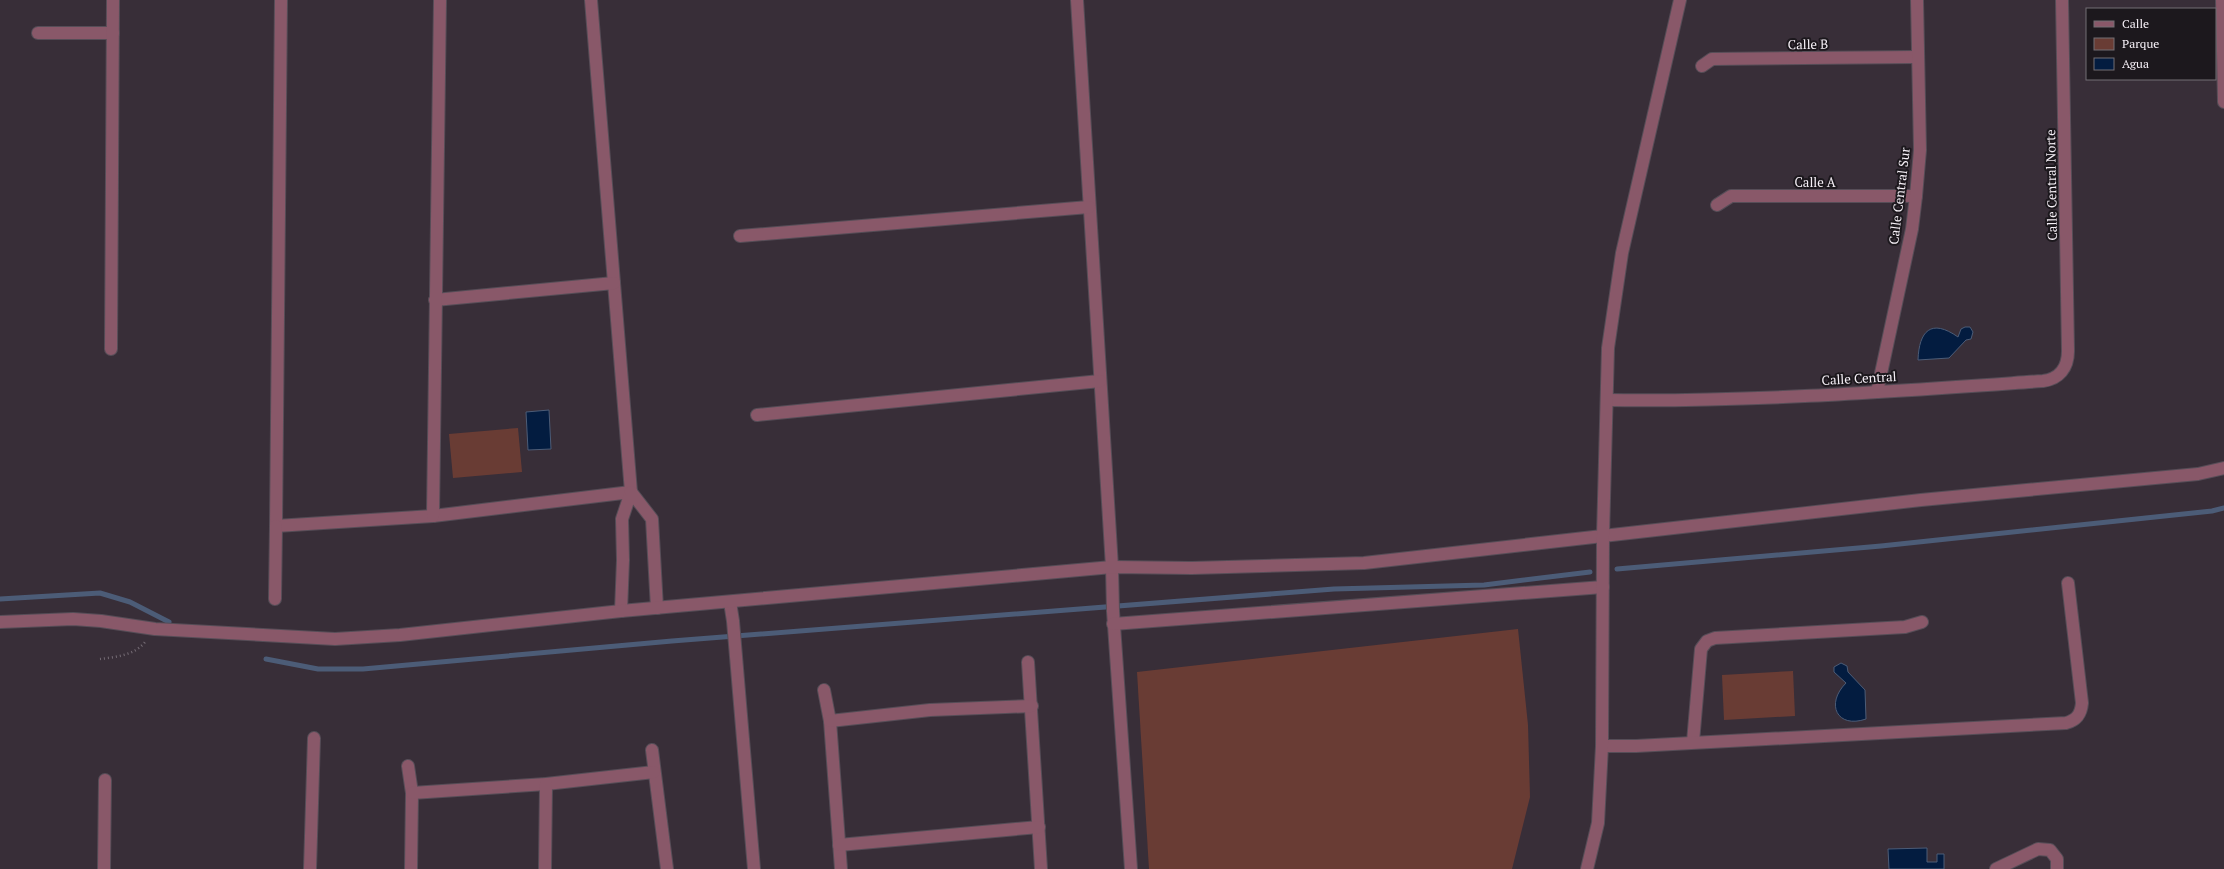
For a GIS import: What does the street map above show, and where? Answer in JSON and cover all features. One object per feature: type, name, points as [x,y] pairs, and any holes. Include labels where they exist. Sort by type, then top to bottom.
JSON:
[{"type":"street","points":[[111,349],[113,0]]},
{"type":"street","points":[[275,599],[281,0]]},
{"type":"street","points":[[433,516],[440,0]]},
{"type":"street","points":[[590,0],[631,492],[622,519],[624,560],[621,611]]},
{"type":"street","points":[[1076,0],[1112,567],[1112,611],[1131,869]]},
{"type":"street","points":[[1587,869],[1598,823],[1602,746],[1603,536],[1608,400],[1608,348],[1622,253],[1680,0]]},
{"type":"street","name":"Calle Central Sur","points":[[1877,392],[1912,229],[1916,196],[1920,150],[1917,0]]},
{"type":"street","name":"Calle Central Norte","points":[[2062,0],[2068,351],[2064,369]]},
{"type":"street","points":[[2222,0],[2224,102]]},
{"type":"street","points":[[38,34],[113,33]]},
{"type":"street","name":"Calle B","points":[[1702,66],[1712,59],[1917,57]]},
{"type":"street","name":"Calle A","points":[[1717,205],[1731,196],[1916,196]]},
{"type":"street","points":[[740,236],[1089,207]]},
{"type":"street","points":[[435,300],[614,283]]},
{"type":"street","name":"Calle Central","points":[[1608,400],[1651,401],[1877,392],[2042,381],[2055,378],[2064,369]]},
{"type":"street","points":[[757,415],[1100,381]]},
{"type":"street","points":[[0,622],[73,619],[101,621],[155,629],[335,639],[400,635],[621,611],[1112,567],[1192,568],[1364,563],[1921,500],[2198,474],[2224,468]]},
{"type":"street","points":[[276,526],[433,516],[631,492]]},
{"type":"street","points":[[631,492],[652,519],[657,608]]},
{"type":"street","points":[[1602,746],[2066,723],[2073,721],[2081,710],[2082,703],[2068,583]]},
{"type":"street","points":[[1114,624],[1603,587]]},
{"type":"street","points":[[730,602],[733,621],[754,869]]},
{"type":"street","points":[[1693,742],[1700,650],[1707,641],[1715,638],[1905,627],[1922,622]]},
{"type":"street","points":[[1028,662],[1032,706],[1041,869]]},
{"type":"street","points":[[824,690],[830,720],[841,869]]},
{"type":"street","points":[[830,720],[930,710],[1032,706]]},
{"type":"street","points":[[310,869],[314,738]]},
{"type":"street","points":[[652,750],[667,869]]},
{"type":"street","points":[[408,766],[412,793],[411,869]]},
{"type":"street","points":[[412,793],[546,784],[654,772]]},
{"type":"street","points":[[104,869],[105,780]]},
{"type":"street","points":[[545,869],[546,784]]},
{"type":"street","points":[[840,845],[1039,827]]},
{"type":"street","points":[[1996,869],[2038,849],[2050,850],[2057,859],[2057,869]]},
{"type":"path","points":[[100,659],[120,656],[141,648],[155,629]]},
{"type":"green space","points":[[518,428],[522,472],[453,478],[449,434]]},
{"type":"green space","points":[[1518,629],[1528,725],[1530,797],[1512,869],[1149,869],[1137,672]]},
{"type":"green space","points":[[1793,671],[1795,716],[1724,720],[1722,675]]},
{"type":"water","points":[[1970,327],[1973,332],[1971,339],[1966,340],[1949,358],[1918,360],[1921,342],[1928,330],[1940,328],[1949,331],[1958,337],[1961,329]]},
{"type":"water","points":[[549,410],[551,449],[528,450],[526,412]]},
{"type":"water","points":[[1841,663],[1847,666],[1848,672],[1865,690],[1866,719],[1848,721],[1841,718],[1837,713],[1835,706],[1836,699],[1846,683],[1834,672],[1834,667]]},
{"type":"water","points":[[1927,848],[1927,862],[1937,862],[1937,854],[1944,854],[1944,869],[1889,869],[1888,849]]},
{"type":"waterway","points":[[1617,569],[1881,546],[2212,511],[2224,508]]},
{"type":"waterway","points":[[266,659],[318,669],[363,669],[672,641],[1334,589],[1484,585],[1590,572]]},
{"type":"waterway","points":[[0,599],[100,593],[130,602],[169,622]]}]
